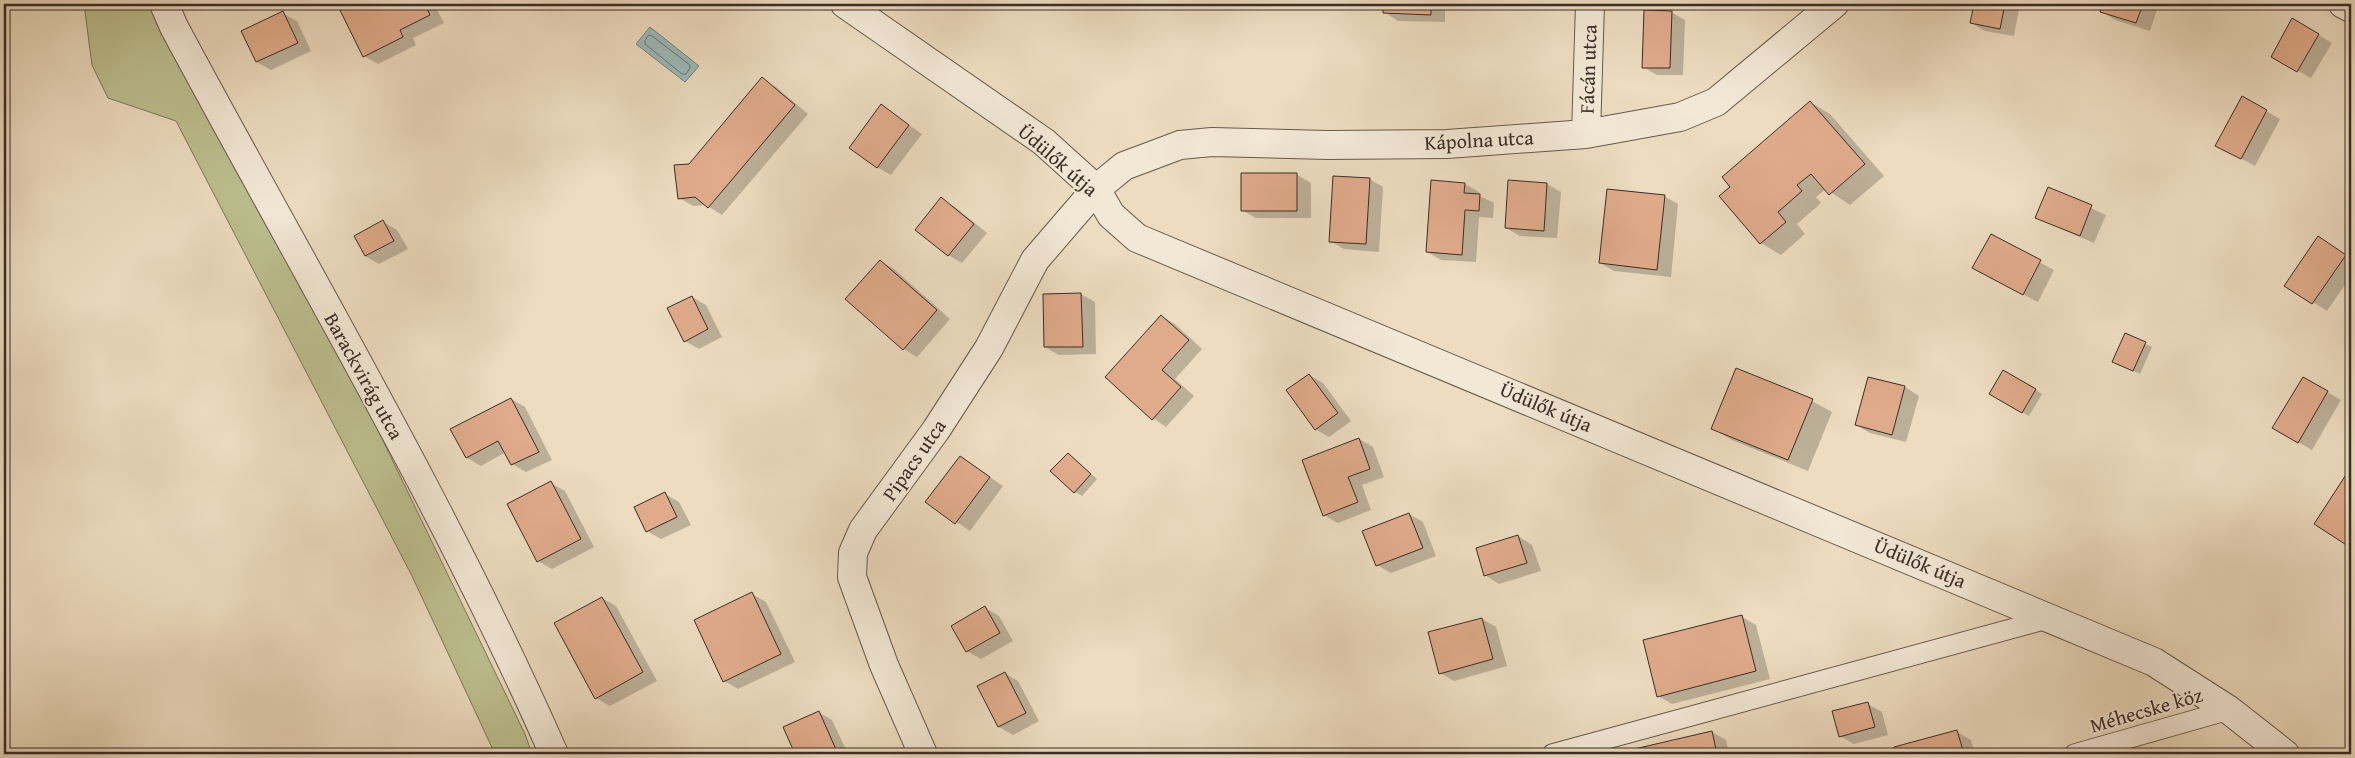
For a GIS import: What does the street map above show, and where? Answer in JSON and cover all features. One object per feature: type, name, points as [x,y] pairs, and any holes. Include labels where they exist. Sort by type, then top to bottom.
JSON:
[{"type":"street","name":"Barackvirág utca","points":[[164,4],[174,28],[261,190],[445,522],[554,754]]},
{"type":"street","name":"Üdülők útja","points":[[845,4],[1044,142],[1096,189],[1111,215],[1137,238],[2154,662],[2229,710],[2285,754]]},
{"type":"street","name":"Fácán utca","points":[[1586,134],[1590,4]]},
{"type":"street","name":"Kápolna utca","points":[[1096,189],[1124,166],[1180,145],[1212,142],[1328,145],[1446,144],[1586,134],[1680,117],[1716,102],[1834,4]]},
{"type":"street","points":[[2343,4],[2351,8]]},
{"type":"street","name":"Pipacs utca","points":[[923,754],[884,665],[852,577],[852,553],[863,530],[936,430],[989,348],[1036,260],[1096,189]]},
{"type":"lane","points":[[1552,754],[2051,618]]},
{"type":"lane","name":"Méhecske köz","points":[[2074,754],[2229,710]]},
{"type":"green space","points":[[84,4],[154,4],[372,418],[525,734],[532,754],[495,754],[412,576],[176,121],[108,98],[92,65]]},
{"type":"water","points":[[650,27],[699,66],[685,82],[636,44]]},
{"type":"building","points":[[337,4],[425,4],[430,15],[400,30],[403,37],[363,57]]},
{"type":"building","points":[[1383,4],[1431,4],[1431,15],[1383,13]]},
{"type":"building","points":[[1974,4],[2005,4],[2000,29],[1970,23]]},
{"type":"building","points":[[2103,4],[2143,4],[2136,23],[2100,12]]},
{"type":"building","points":[[1644,10],[1672,11],[1670,68],[1642,68]]},
{"type":"building","points":[[283,11],[298,43],[256,62],[241,31]]},
{"type":"building","points":[[2292,18],[2319,34],[2297,72],[2271,57]]},
{"type":"building","points":[[762,77],[795,105],[708,208],[695,197],[678,199],[674,165],[689,164]]},
{"type":"building","points":[[2242,96],[2267,110],[2241,159],[2215,146]]},
{"type":"building","points":[[1810,101],[1865,164],[1829,195],[1811,174],[1797,185],[1802,191],[1778,212],[1786,222],[1760,244],[1719,196],[1730,187],[1722,177]]},
{"type":"building","points":[[881,104],[909,125],[877,168],[849,148]]},
{"type":"building","points":[[1241,173],[1297,173],[1297,211],[1241,211]]},
{"type":"building","points":[[1333,176],[1370,178],[1366,244],[1329,242]]},
{"type":"building","points":[[1431,180],[1465,183],[1464,193],[1480,194],[1479,211],[1465,210],[1462,255],[1426,252]]},
{"type":"building","points":[[1508,180],[1547,183],[1544,231],[1505,228]]},
{"type":"building","points":[[2048,187],[2092,205],[2080,236],[2035,218]]},
{"type":"building","points":[[1607,189],[1665,195],[1657,270],[1599,263]]},
{"type":"building","points":[[941,197],[974,224],[948,256],[915,230]]},
{"type":"building","points":[[383,220],[394,241],[365,256],[354,236]]},
{"type":"building","points":[[1991,234],[2041,260],[2023,295],[1972,268]]},
{"type":"building","points":[[2318,236],[2346,255],[2312,304],[2284,286]]},
{"type":"building","points":[[880,260],[937,310],[903,350],[845,299]]},
{"type":"building","points":[[1081,293],[1083,347],[1044,347],[1043,294]]},
{"type":"building","points":[[692,296],[708,329],[684,342],[667,308]]},
{"type":"building","points":[[1161,315],[1189,340],[1162,370],[1181,387],[1152,420],[1105,377]]},
{"type":"building","points":[[2125,333],[2146,342],[2133,371],[2112,362]]},
{"type":"building","points":[[1736,368],[1813,399],[1788,460],[1711,429]]},
{"type":"building","points":[[2003,370],[2036,389],[2022,413],[1989,394]]},
{"type":"building","points":[[1309,374],[1338,413],[1315,430],[1286,390]]},
{"type":"building","points":[[1868,377],[1905,386],[1892,435],[1855,425]]},
{"type":"building","points":[[2303,377],[2328,391],[2298,443],[2272,428]]},
{"type":"building","points":[[511,398],[539,452],[511,465],[498,441],[466,458],[450,429]]},
{"type":"building","points":[[1359,438],[1370,469],[1348,477],[1358,502],[1323,516],[1302,460]]},
{"type":"building","points":[[1068,453],[1091,474],[1074,493],[1050,471]]},
{"type":"building","points":[[960,456],[990,477],[955,524],[925,502]]},
{"type":"building","points":[[2351,467],[2351,548],[2314,524]]},
{"type":"building","points":[[551,481],[581,539],[537,562],[507,504]]},
{"type":"building","points":[[665,492],[677,517],[646,532],[634,507]]},
{"type":"building","points":[[1409,513],[1423,548],[1376,566],[1362,531]]},
{"type":"building","points":[[1518,535],[1527,563],[1484,576],[1476,548]]},
{"type":"building","points":[[752,592],[781,654],[723,682],[694,620]]},
{"type":"building","points":[[602,597],[643,672],[595,699],[554,623]]},
{"type":"building","points":[[985,606],[1000,633],[966,652],[951,626]]},
{"type":"building","points":[[1742,615],[1756,671],[1657,697],[1643,640]]},
{"type":"building","points":[[1482,618],[1493,659],[1439,674],[1428,632]]},
{"type":"building","points":[[1005,672],[1026,713],[998,727],[977,686]]},
{"type":"building","points":[[1868,702],[1875,727],[1839,737],[1832,711]]},
{"type":"building","points":[[819,711],[838,754],[795,754],[783,727]]},
{"type":"building","points":[[1957,730],[1964,754],[1896,754],[1894,747]]},
{"type":"building","points":[[1712,731],[1717,754],[1631,754],[1630,750]]}]
